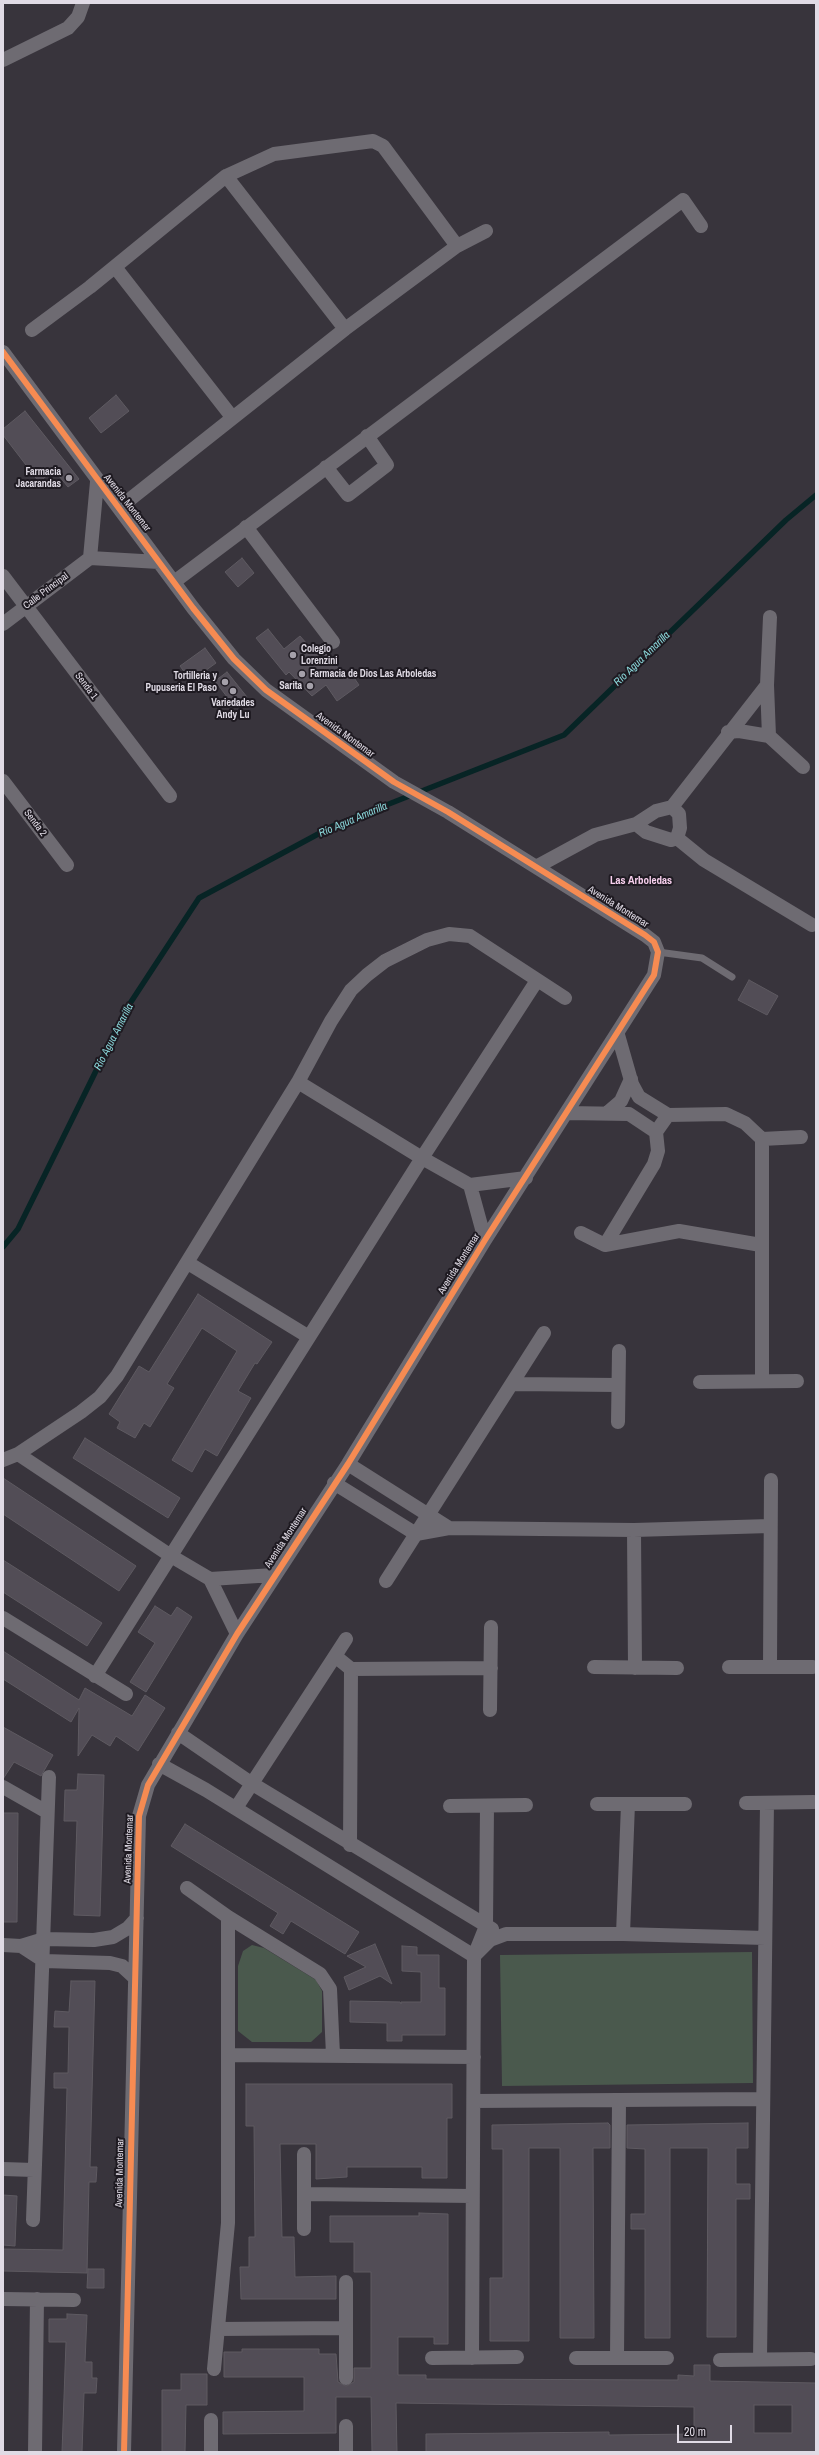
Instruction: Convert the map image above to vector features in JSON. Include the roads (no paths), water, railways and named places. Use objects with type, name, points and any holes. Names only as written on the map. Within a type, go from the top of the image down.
[{"type":"street","points":[[3,60],[68,28],[78,17],[83,3]]},
{"type":"street","points":[[32,330],[115,267],[226,176],[274,154],[373,141],[383,146],[457,246]]},
{"type":"street","points":[[226,176],[345,329]]},
{"type":"street","points":[[174,582],[683,200],[701,226]]},
{"type":"street","points":[[119,508],[345,329],[457,246],[486,231]]},
{"type":"street","points":[[115,267],[232,417]]},
{"type":"street","name":"Avenida Montemar","points":[[3,352],[98,482],[174,582],[234,659],[266,690],[394,782],[448,812],[645,935],[654,942],[658,952],[654,975],[618,1035],[485,1240],[348,1464],[274,1575],[237,1634],[148,1784],[139,1816],[134,1977],[124,2452]]},
{"type":"street","points":[[326,467],[348,495],[387,465],[367,436]]},
{"type":"street","points":[[98,482],[90,558],[159,562]]},
{"type":"street","points":[[246,527],[333,642]]},
{"type":"street","name":"Calle Principal","points":[[3,624],[90,558]]},
{"type":"street","name":"Senda 1","points":[[3,576],[170,796]]},
{"type":"street","points":[[769,736],[767,685],[770,617]]},
{"type":"street","points":[[536,867],[595,835],[636,824],[656,812],[672,807],[728,732],[767,685]]},
{"type":"street","points":[[728,732],[739,731],[769,736],[803,767]]},
{"type":"street","name":"Senda 2","points":[[3,781],[67,865]]},
{"type":"street","points":[[672,807],[679,814],[680,828],[677,838]]},
{"type":"street","points":[[636,824],[652,834],[671,840],[677,838]]},
{"type":"street","points":[[677,838],[704,860],[812,925]]},
{"type":"street","points":[[3,1460],[18,1454],[100,1397],[133,1352],[188,1263],[298,1082],[331,1021],[351,990],[385,961],[427,940],[449,934],[470,936],[536,982],[565,998]]},
{"type":"street","points":[[95,1676],[422,1158],[536,982]]},
{"type":"street","points":[[618,1035],[630,1078],[639,1097],[668,1115],[726,1114],[745,1123],[762,1139],[801,1137]]},
{"type":"street","points":[[607,1113],[621,1101],[630,1078]]},
{"type":"street","points":[[298,1082],[422,1158],[470,1185],[526,1178]]},
{"type":"street","points":[[567,1113],[629,1114],[656,1132]]},
{"type":"street","points":[[605,1245],[654,1164],[658,1151],[656,1132],[668,1115]]},
{"type":"street","points":[[762,1139],[762,1381]]},
{"type":"street","points":[[470,1185],[485,1240]]},
{"type":"street","points":[[581,1233],[605,1245],[679,1231],[761,1245]]},
{"type":"street","points":[[188,1263],[309,1337]]},
{"type":"street","points":[[386,1581],[513,1384],[544,1333]]},
{"type":"street","points":[[618,1422],[617,1385],[619,1351]]},
{"type":"street","points":[[700,1382],[797,1381]]},
{"type":"street","points":[[513,1384],[617,1385]]},
{"type":"street","points":[[18,1454],[171,1556],[210,1579],[237,1634]]},
{"type":"street","points":[[348,1464],[449,1528]]},
{"type":"street","points":[[770,1666],[771,1480]]},
{"type":"street","points":[[334,1483],[416,1534],[449,1528],[634,1530],[770,1526]]},
{"type":"street","points":[[634,1530],[635,1668]]},
{"type":"street","points":[[210,1579],[274,1575]]},
{"type":"street","points":[[3,1618],[126,1694]]},
{"type":"street","points":[[490,1710],[491,1627]]},
{"type":"street","points":[[236,1808],[346,1639]]},
{"type":"street","points":[[335,1656],[351,1669],[491,1668]]},
{"type":"street","points":[[729,1667],[813,1666]]},
{"type":"street","points":[[594,1667],[677,1668]]},
{"type":"street","points":[[350,1845],[351,1669]]},
{"type":"street","points":[[178,1733],[251,1783],[350,1845],[486,1926],[506,1934]]},
{"type":"street","points":[[159,1764],[236,1808],[474,1956]]},
{"type":"street","points":[[33,2220],[44,1961],[49,1777]]},
{"type":"street","points":[[3,1787],[47,1812]]},
{"type":"street","points":[[746,1803],[814,1802]]},
{"type":"street","points":[[760,2360],[767,1803]]},
{"type":"street","points":[[597,1804],[685,1804]]},
{"type":"street","points":[[623,1934],[628,1804]]},
{"type":"street","points":[[450,1806],[526,1805]]},
{"type":"street","points":[[472,2358],[474,1956],[486,1926],[487,1806]]},
{"type":"street","points":[[187,1888],[228,1917],[320,1974],[330,1989],[333,2055]]},
{"type":"street","points":[[214,2369],[228,2223],[228,1917]]},
{"type":"street","points":[[3,1945],[21,1946],[44,1939],[94,1940],[114,1937],[128,1928],[137,1918]]},
{"type":"street","points":[[474,1956],[490,1940],[506,1934],[623,1934],[765,1938]]},
{"type":"street","points":[[21,1946],[44,1961],[110,1963],[122,1966],[134,1977]]},
{"type":"street","points":[[229,2055],[474,2057]]},
{"type":"street","points":[[474,2101],[763,2099]]},
{"type":"street","points":[[617,2358],[619,2101]]},
{"type":"street","points":[[304,2154],[304,2229]]},
{"type":"street","points":[[3,2169],[34,2170]]},
{"type":"street","points":[[305,2194],[472,2196]]},
{"type":"street","points":[[346,2282],[346,2378]]},
{"type":"street","points":[[3,2299],[74,2300]]},
{"type":"street","points":[[35,2452],[37,2299]]},
{"type":"street","points":[[218,2329],[346,2328]]},
{"type":"street","points":[[432,2358],[517,2357]]},
{"type":"street","points":[[576,2358],[666,2358]]},
{"type":"street","points":[[720,2360],[811,2359]]},
{"type":"street","points":[[211,2420],[211,2452]]},
{"type":"street","points":[[346,2426],[346,2452]]},
{"type":"lane","points":[[658,952],[702,958],[732,977]]},
{"type":"waterway","name":"Río Agua Amarilla","points":[[3,1247],[18,1229],[127,1008],[199,898],[333,826],[564,735],[786,520],[816,495]]},
{"type":"place","name":"Farmacia Jacarandas","points":[[69,478]]},
{"type":"place","name":"Colegio Lorenzini","points":[[293,655]]},
{"type":"place","name":"Farmacia de Dios Las Arboledas","points":[[302,674]]},
{"type":"place","name":"Tortilleria y Pupuseria El Paso","points":[[225,682]]},
{"type":"place","name":"Sarita","points":[[310,686]]},
{"type":"place","name":"Variedades Andy Lu","points":[[233,691]]},
{"type":"district","name":"Las Arboledas","points":[[641,881]]}]
